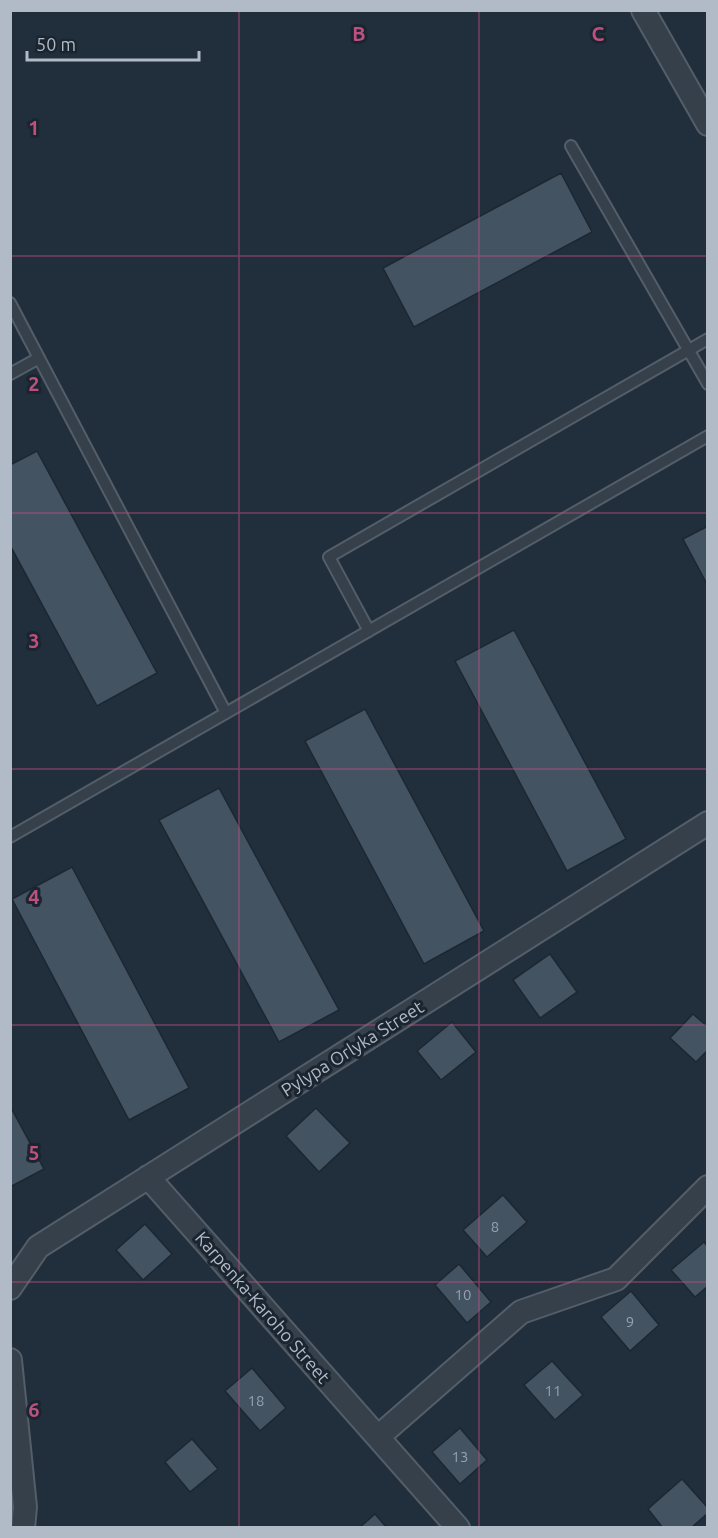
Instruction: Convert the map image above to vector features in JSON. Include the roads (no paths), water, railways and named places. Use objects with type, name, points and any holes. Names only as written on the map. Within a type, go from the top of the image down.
[{"type":"street","points":[[643,10],[708,124]]},
{"type":"street","name":"Pylypa Orlyka Street","points":[[10,1288],[38,1247],[708,823]]},
{"type":"street","name":"Karpenka-Karoho Street","points":[[148,1177],[458,1527]]},
{"type":"street","points":[[378,1437],[521,1312],[616,1278],[708,1187]]},
{"type":"street","points":[[10,1360],[25,1507],[23,1527]]},
{"type":"lane","points":[[571,146],[708,384]]},
{"type":"lane","points":[[10,303],[226,713]]},
{"type":"lane","points":[[369,631],[328,557],[708,339]]},
{"type":"lane","points":[[10,374],[39,358]]},
{"type":"lane","points":[[10,837],[708,436]]}]
